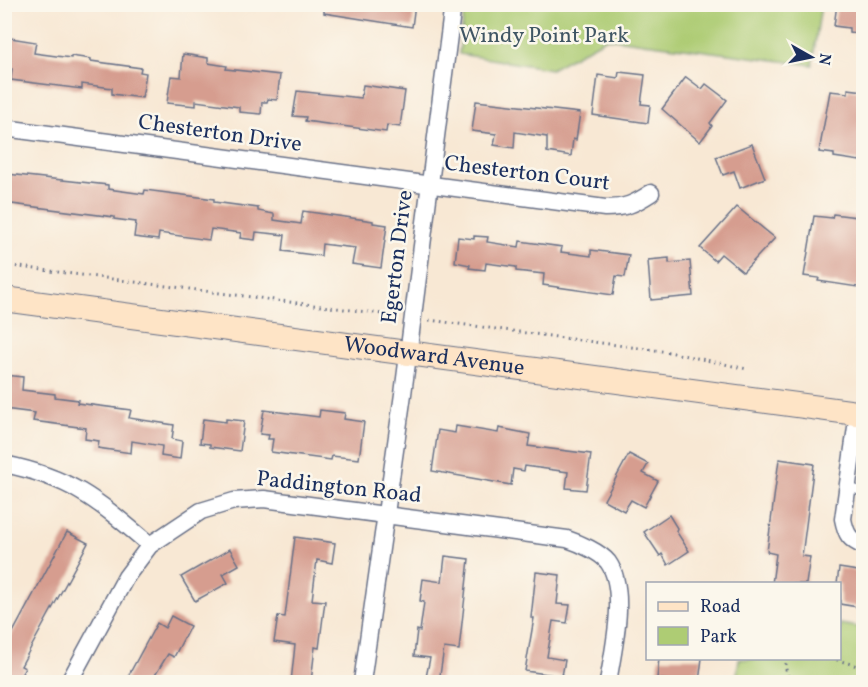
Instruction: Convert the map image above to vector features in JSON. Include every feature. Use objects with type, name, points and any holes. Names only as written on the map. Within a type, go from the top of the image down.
[{"type":"main road","name":"Woodward Avenue","points":[[4,299],[861,414]]},
{"type":"street","name":"Egerton Drive","points":[[363,682],[453,4]]},
{"type":"street","name":"Chesterton Drive","points":[[4,128],[430,184]]},
{"type":"street","name":"Chesterton Court","points":[[430,184],[605,208],[624,208],[636,203],[651,192]]},
{"type":"street","points":[[861,414],[856,490],[843,519],[846,533],[854,542],[864,546]]},
{"type":"street","points":[[4,464],[32,470],[72,485],[97,501],[150,544],[126,578],[69,682]]},
{"type":"street","name":"Paddington Road","points":[[150,544],[201,511],[234,501],[264,499],[558,538],[581,544],[607,562],[617,587],[619,602],[608,682]]},
{"type":"path","points":[[4,265],[398,316]]},
{"type":"path","points":[[424,320],[669,352],[747,369]]},
{"type":"path","points":[[788,660],[785,666],[790,682]]},
{"type":"path","points":[[838,660],[864,668]]},
{"type":"green space","name":"Windy Point Park","points":[[465,4],[821,5],[812,65],[607,38],[551,69],[459,54]]},
{"type":"green space","points":[[841,624],[863,628],[863,682],[736,682],[739,660],[841,660]]},
{"type":"building","points":[[324,4],[415,4],[412,27],[324,13]]},
{"type":"building","points":[[837,4],[864,4],[864,34],[849,32],[849,28],[834,26]]},
{"type":"building","points":[[4,37],[36,42],[34,53],[71,58],[71,56],[141,68],[140,72],[146,73],[142,98],[112,94],[112,88],[82,84],[82,89],[11,80],[12,69],[4,68]]},
{"type":"building","points":[[183,54],[208,58],[208,63],[227,66],[226,69],[280,75],[277,100],[268,99],[267,102],[262,102],[261,114],[239,112],[239,107],[196,101],[196,106],[167,103],[171,76],[181,77]]},
{"type":"building","points":[[619,72],[645,75],[641,104],[650,105],[648,123],[593,115],[598,75],[618,78]]},
{"type":"building","points":[[686,77],[702,89],[706,84],[727,100],[710,123],[712,126],[700,142],[662,109]]},
{"type":"building","points":[[363,85],[405,91],[400,127],[387,125],[386,132],[305,121],[306,117],[293,116],[297,91],[361,98]]},
{"type":"building","points":[[848,89],[864,91],[864,157],[861,157],[860,161],[819,152],[830,91],[848,93]]},
{"type":"building","points":[[476,101],[580,113],[571,156],[547,152],[547,137],[515,132],[514,148],[494,145],[496,134],[472,131]]},
{"type":"building","points":[[752,144],[765,178],[740,188],[734,171],[723,175],[716,157]]},
{"type":"building","points":[[7,174],[108,185],[108,189],[144,194],[145,190],[214,199],[214,202],[258,208],[258,211],[274,214],[274,220],[301,224],[303,211],[373,221],[373,223],[387,225],[381,268],[352,264],[355,248],[322,244],[321,256],[283,251],[285,235],[256,232],[255,240],[240,238],[241,233],[211,229],[209,240],[159,233],[158,240],[134,237],[136,222],[114,219],[114,217],[4,203]]},
{"type":"building","points":[[737,207],[775,238],[743,272],[721,254],[715,261],[700,248]]},
{"type":"building","points":[[833,214],[857,217],[857,222],[864,222],[864,288],[818,281],[819,278],[804,276],[814,216],[832,218]]},
{"type":"building","points":[[474,236],[488,237],[487,242],[519,247],[520,241],[562,247],[561,252],[591,256],[591,250],[629,255],[625,277],[616,276],[613,295],[543,285],[544,274],[516,271],[516,267],[486,263],[485,270],[469,268],[470,265],[455,262],[458,237],[474,239]]},
{"type":"building","points":[[669,258],[669,263],[690,261],[693,296],[651,300],[648,260]]},
{"type":"building","points":[[4,375],[23,377],[22,390],[55,394],[55,397],[78,400],[77,403],[131,410],[129,418],[174,425],[172,439],[182,441],[180,459],[161,456],[162,446],[132,441],[131,453],[98,448],[99,441],[85,439],[86,428],[33,421],[35,413],[4,409]]},
{"type":"building","points":[[264,410],[319,417],[320,410],[345,413],[344,419],[364,422],[359,459],[332,456],[331,460],[271,452],[273,439],[268,439],[269,435],[260,434]]},
{"type":"building","points":[[203,419],[226,422],[226,419],[244,421],[240,451],[210,447],[210,444],[200,443]]},
{"type":"building","points":[[456,426],[498,433],[499,428],[530,434],[528,446],[591,454],[586,490],[566,488],[568,472],[525,466],[524,471],[513,469],[511,485],[432,471],[438,430],[455,433]]},
{"type":"building","points":[[629,454],[648,464],[643,473],[658,481],[644,507],[631,500],[624,511],[604,500]]},
{"type":"building","points":[[779,459],[814,464],[802,556],[810,557],[806,582],[772,582],[776,554],[767,552]]},
{"type":"building","points":[[669,515],[689,551],[668,565],[644,532]]},
{"type":"building","points":[[67,532],[88,543],[21,666],[25,668],[17,682],[4,682],[4,649]]},
{"type":"building","points":[[295,537],[335,543],[332,563],[317,560],[312,600],[325,601],[319,648],[315,647],[311,682],[291,682],[295,645],[274,642],[278,616],[285,617]]},
{"type":"building","points":[[230,549],[239,565],[223,574],[228,583],[195,601],[181,577]]},
{"type":"building","points":[[445,556],[469,559],[459,650],[444,648],[439,682],[425,682],[430,658],[414,656],[424,602],[420,601],[423,579],[442,582]]},
{"type":"building","points":[[839,568],[864,572],[864,608],[841,604],[841,582],[837,582]]},
{"type":"building","points":[[536,572],[560,575],[557,604],[570,605],[567,623],[553,621],[547,657],[565,660],[562,676],[525,671],[534,618],[531,618]]},
{"type":"building","points":[[171,616],[190,626],[174,657],[168,654],[151,682],[125,682],[157,623],[165,628]]},
{"type":"building","points":[[659,660],[702,660],[699,682],[657,679]]}]
